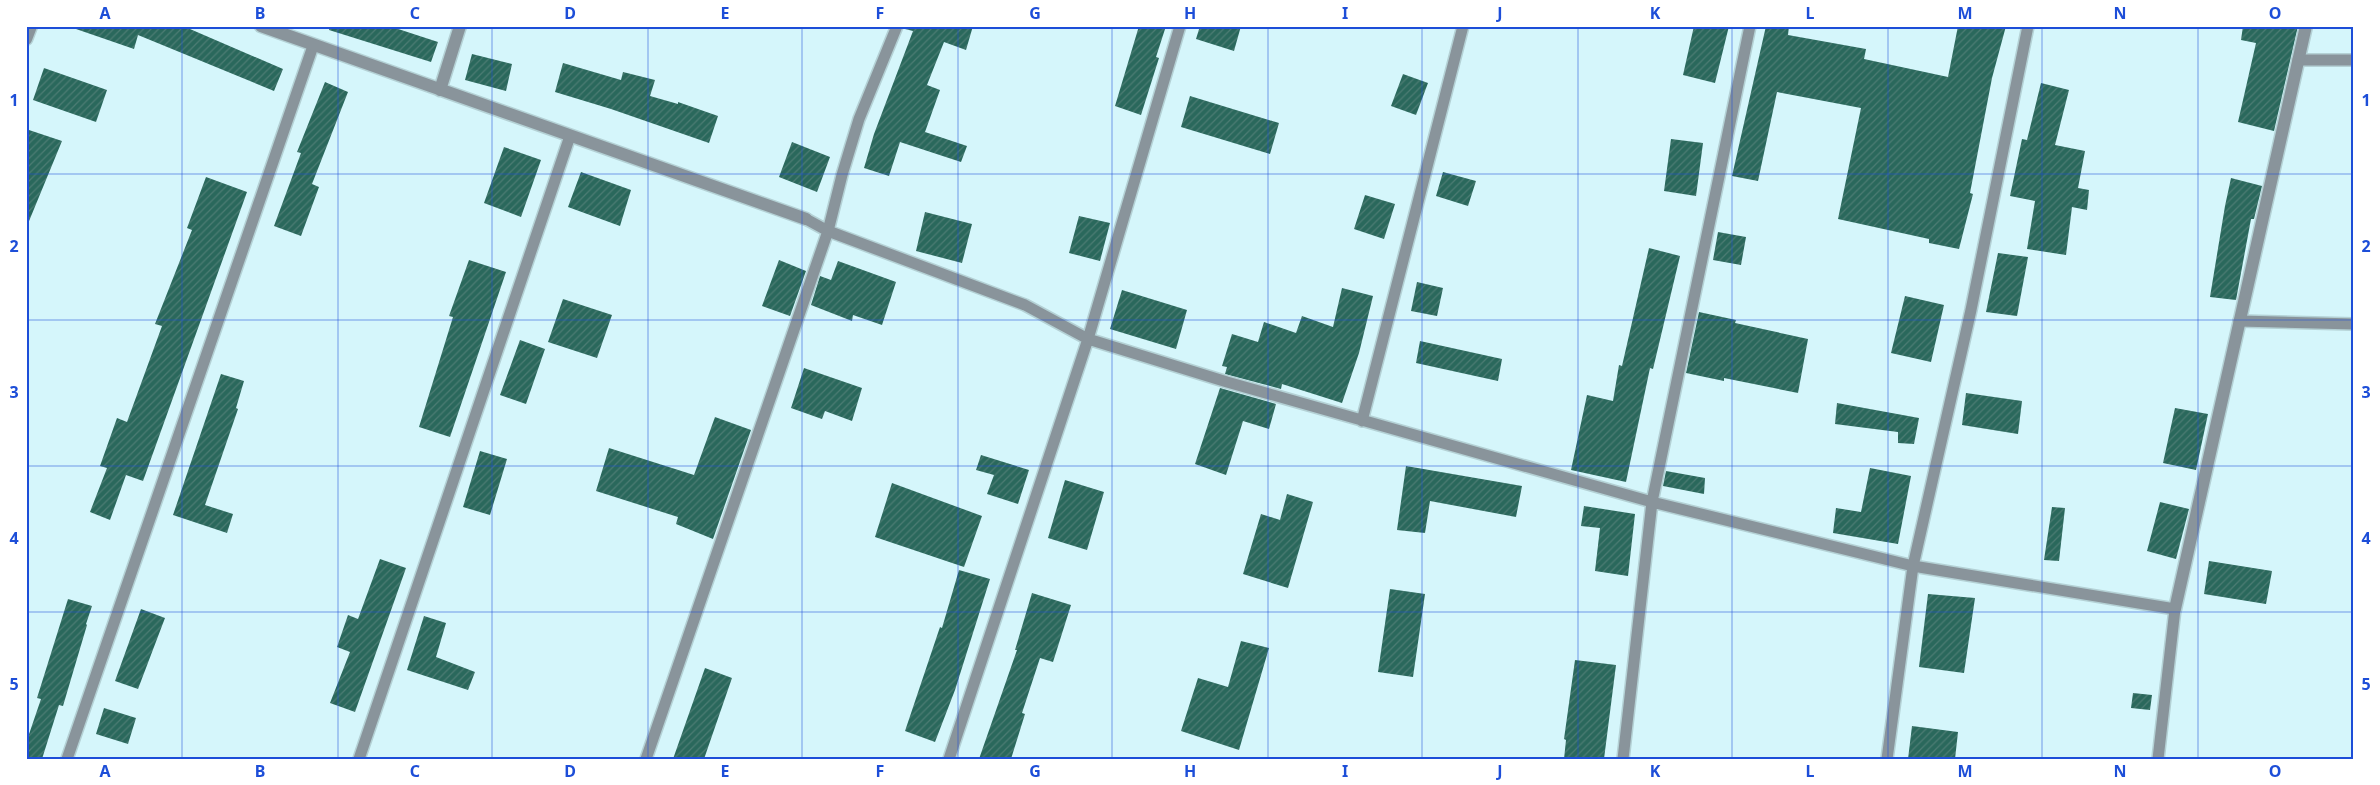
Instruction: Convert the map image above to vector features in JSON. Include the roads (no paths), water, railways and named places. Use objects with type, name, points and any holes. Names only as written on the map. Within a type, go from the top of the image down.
[{"type":"street","points":[[26,39],[31,26]]},
{"type":"street","points":[[261,26],[806,220]]},
{"type":"street","points":[[440,90],[460,26]]},
{"type":"street","points":[[2175,609],[2306,26]]},
{"type":"lane","points":[[646,759],[828,231],[859,119],[897,26]]},
{"type":"lane","points":[[949,759],[1088,339],[1180,26]]},
{"type":"lane","points":[[1362,421],[1464,26]]},
{"type":"lane","points":[[1623,759],[1652,502],[1750,26]]},
{"type":"lane","points":[[1887,759],[1913,566],[1971,310],[2028,26]]},
{"type":"lane","points":[[67,759],[313,46]]},
{"type":"lane","points":[[2298,60],[2354,60]]},
{"type":"lane","points":[[359,759],[570,136]]},
{"type":"lane","points":[[806,220],[828,231],[1025,305],[1088,339],[1159,362],[1362,421],[1652,502],[1913,566],[2175,609],[2158,759]]},
{"type":"lane","points":[[2239,321],[2354,324]]}]
